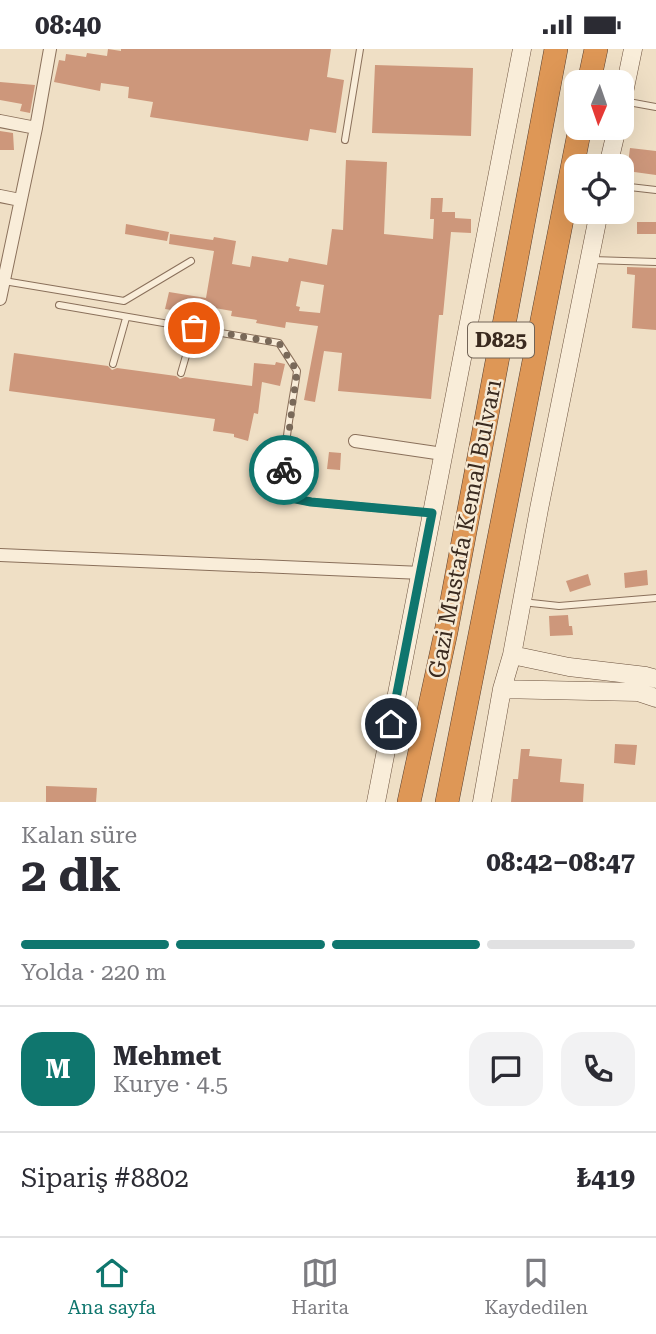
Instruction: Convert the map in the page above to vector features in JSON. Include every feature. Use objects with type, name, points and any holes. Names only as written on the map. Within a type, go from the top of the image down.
[{"type":"highway","name":"Gazi Mustafa Kemal Bulvarı","points":[[410,802],[446,632],[556,49]]},
{"type":"highway","points":[[592,70],[596,49]]},
{"type":"highway","name":"Gazi Mustafa Kemal Bulvarı","points":[[447,802],[578,140]]},
{"type":"street","points":[[0,299],[4,281],[6,241],[20,200],[50,49]]},
{"type":"street","name":"Gazi Mustafa Kemal Bulvarı","points":[[376,802],[522,49]]},
{"type":"street","points":[[629,70],[633,49]]},
{"type":"street","points":[[0,121],[36,128]]},
{"type":"street","points":[[0,197],[20,200]]},
{"type":"street","points":[[482,802],[502,689],[512,655],[597,224]]},
{"type":"street","points":[[355,441],[443,454]]},
{"type":"street","points":[[0,555],[422,573]]},
{"type":"street","points":[[512,655],[569,667],[656,679]]},
{"type":"street","points":[[502,689],[638,692],[656,698]]},
{"type":"lane","points":[[345,140],[360,49]]},
{"type":"lane","points":[[634,105],[656,107]]},
{"type":"lane","points":[[634,187],[656,190]]},
{"type":"lane","points":[[590,260],[656,262]]},
{"type":"lane","points":[[4,281],[124,301],[191,261]]},
{"type":"lane","points":[[59,305],[279,343],[297,371],[284,463],[285,485],[291,498],[432,513]]},
{"type":"lane","points":[[113,364],[126,318]]},
{"type":"lane","points":[[181,373],[194,328]]},
{"type":"lane","points":[[521,602],[559,606],[656,598]]},
{"type":"building","points":[[108,49],[331,49],[327,77],[344,80],[336,133],[310,129],[308,141],[150,117],[153,102],[128,98],[129,87],[101,83],[100,91],[54,82],[59,60],[65,61],[66,54],[107,56]]},
{"type":"building","points":[[375,65],[473,68],[471,136],[372,133]]},
{"type":"building","points":[[0,82],[35,85],[30,113],[20,111],[22,104],[0,100]]},
{"type":"building","points":[[0,131],[13,133],[14,150],[0,150]]},
{"type":"building","points":[[630,148],[656,151],[656,175],[634,172],[634,154],[629,154]]},
{"type":"building","points":[[346,160],[387,162],[384,234],[433,239],[431,198],[443,198],[442,212],[455,212],[455,218],[471,219],[471,233],[451,232],[431,399],[338,391],[342,353],[324,351],[315,402],[304,400],[318,326],[286,322],[285,328],[256,323],[257,320],[231,316],[232,311],[209,307],[207,316],[165,309],[169,292],[206,298],[214,251],[169,244],[170,234],[236,241],[232,264],[250,267],[252,256],[288,262],[289,258],[327,265],[332,229],[343,230]],"holes":[[[301,281],[324,285],[320,313],[299,311],[300,307],[296,306]]]},
{"type":"building","points":[[637,222],[656,222],[656,234],[637,234]]},
{"type":"building","points":[[126,224],[169,232],[167,241],[125,234]]},
{"type":"building","points":[[627,267],[656,268],[656,330],[632,328],[635,275],[627,274]]},
{"type":"building","points":[[14,353],[108,366],[112,370],[117,368],[176,376],[180,379],[185,377],[252,386],[254,363],[285,364],[280,386],[262,382],[258,414],[254,413],[248,441],[234,437],[234,434],[213,431],[215,419],[9,391]]},
{"type":"building","points":[[329,452],[341,453],[340,470],[327,469]]},
{"type":"building","points":[[261,481],[278,481],[279,496],[261,496]]},
{"type":"building","points":[[647,570],[648,585],[625,588],[624,573]]},
{"type":"building","points":[[588,574],[591,585],[570,592],[566,581]]},
{"type":"building","points":[[568,615],[573,635],[550,636],[549,616]]},
{"type":"building","points":[[615,744],[637,745],[635,765],[614,763]]},
{"type":"building","points":[[521,749],[530,749],[529,756],[562,759],[560,782],[584,784],[583,802],[511,802],[513,779],[518,779]]},
{"type":"building","points":[[46,786],[97,788],[96,802],[46,802]]},
{"type":"way so far","points":[[194,328],[279,343],[297,371],[284,470]]},
{"type":"route","points":[[284,470],[285,485],[291,498],[432,513],[391,724]]}]
